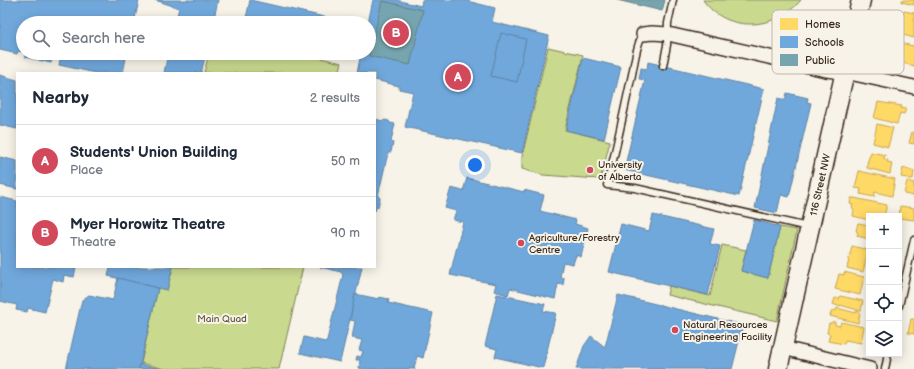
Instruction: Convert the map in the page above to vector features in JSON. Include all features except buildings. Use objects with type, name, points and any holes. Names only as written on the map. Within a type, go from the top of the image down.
[{"type":"street","name":"116 Street NW","points":[[859,10],[861,0]]},
{"type":"street","points":[[643,34],[668,34],[772,58]]},
{"type":"street","name":"116 Street NW","points":[[778,369],[845,74]]},
{"type":"street","points":[[854,74],[914,87]]},
{"type":"street","points":[[783,348],[870,369]]},
{"type":"lane","points":[[663,66],[668,34],[668,23],[673,0]]},
{"type":"lane","points":[[643,34],[640,39],[635,58],[607,186],[635,188],[810,227]]},
{"type":"lane","points":[[902,293],[914,240]]},
{"type":"lane","points":[[885,369],[887,357]]},
{"type":"green space","points":[[703,0],[801,0],[791,10],[772,10],[772,20],[752,24],[738,23],[725,19],[713,11]]},
{"type":"green space","points":[[548,47],[583,55],[565,130],[610,141],[601,177],[598,179],[543,175],[522,169],[522,157]]},
{"type":"green space","points":[[207,60],[329,60],[342,63],[339,72],[204,72]]},
{"type":"green space","points":[[780,227],[797,230],[777,321],[667,295],[669,286],[710,296],[722,245],[746,250],[741,271],[768,278]]},
{"type":"green space","name":"Main Quad","points":[[173,268],[303,268],[279,369],[165,369],[141,363],[158,288],[167,290]]},
{"type":"place","name":"Myer Horowitz Theatre","points":[[396,33]]},
{"type":"place","name":"Students' Union Building","points":[[458,77]]},
{"type":"place","name":"University of Alberta","points":[[590,170]]},
{"type":"place","name":"Agriculture/Forestry Centre","points":[[521,243]]},
{"type":"place","name":"Natural Resources Engineering Facility","points":[[675,330]]}]
